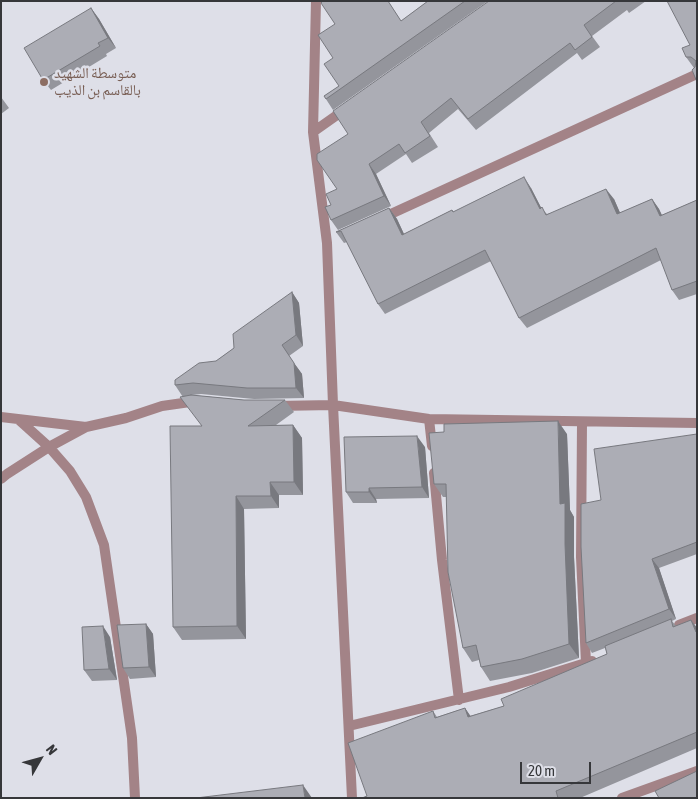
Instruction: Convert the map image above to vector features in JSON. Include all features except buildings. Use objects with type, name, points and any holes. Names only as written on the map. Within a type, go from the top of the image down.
[{"type":"street","points":[[316,1],[313,132],[331,241],[333,405],[352,798]]},
{"type":"street","points":[[370,223],[697,74]]},
{"type":"street","points":[[313,132],[353,103]]},
{"type":"street","points":[[1,480],[7,474],[49,447],[86,427],[126,418],[162,406],[200,401],[209,402]]},
{"type":"street","points":[[264,406],[333,405],[430,419],[697,424]]},
{"type":"street","points":[[1,417],[86,427]]},
{"type":"street","points":[[18,419],[49,447],[70,471],[86,497],[104,545],[132,738],[136,798]]},
{"type":"street","points":[[430,419],[442,560],[459,700]]},
{"type":"street","points":[[582,423],[580,557],[586,664]]},
{"type":"street","points":[[666,630],[697,618]]},
{"type":"street","points":[[349,726],[509,687],[586,664],[604,656]]},
{"type":"street","points":[[622,798],[648,794],[697,771]]},
{"type":"place","name":"متوسطة الشهيد بالقاسم بن الذيب","points":[[44,82]]}]
